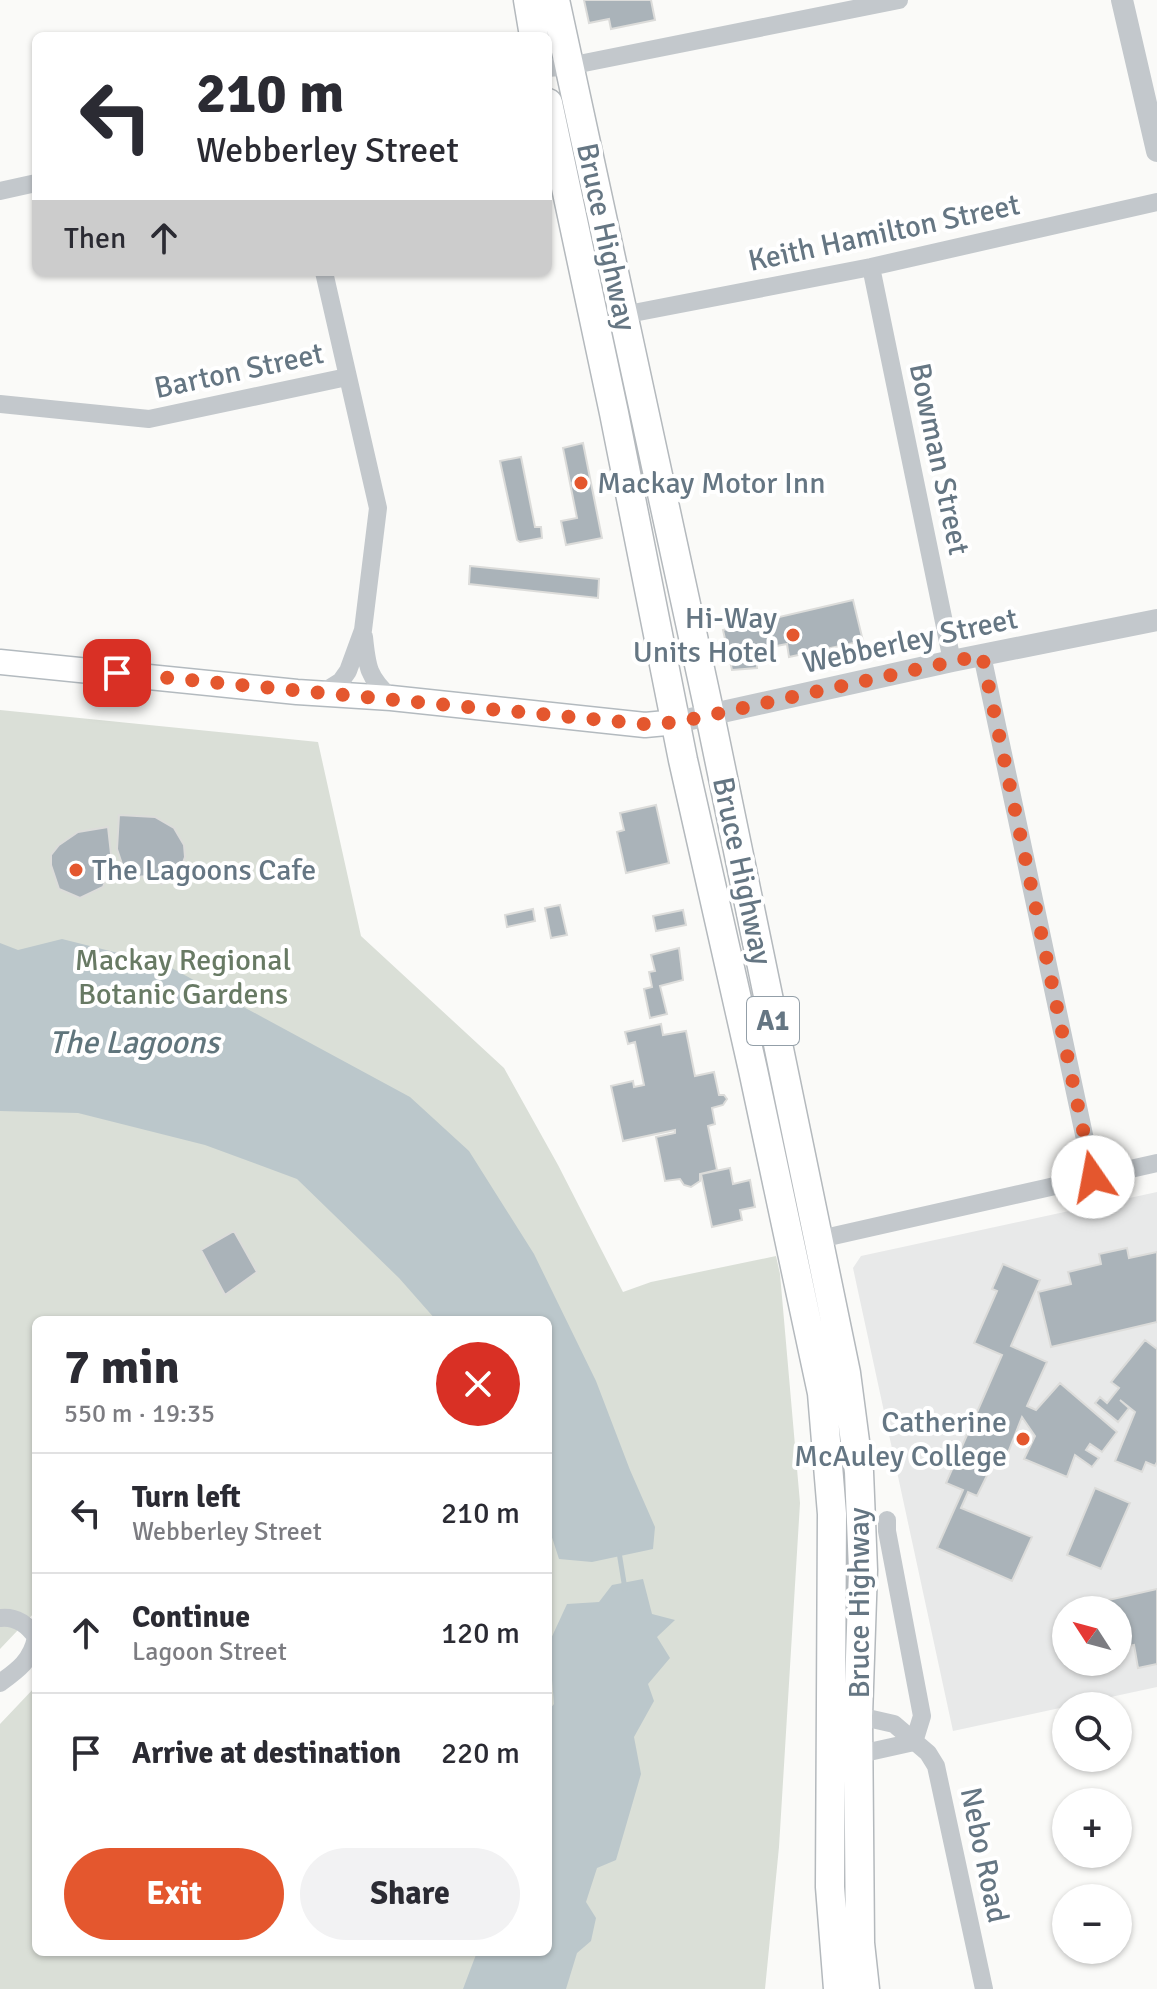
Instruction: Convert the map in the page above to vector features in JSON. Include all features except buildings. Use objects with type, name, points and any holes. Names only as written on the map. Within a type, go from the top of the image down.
[{"type":"highway","points":[[528,0],[533,32]]},
{"type":"highway","name":"Bruce Highway","points":[[555,0],[559,67],[623,315],[710,715],[846,1373],[859,1472],[863,1570],[858,1716],[860,1943],[865,1989]]},
{"type":"highway","name":"Bruce Highway","points":[[552,122],[822,1393],[832,1514],[830,1887],[838,1989]]},
{"type":"main road","points":[[0,662],[645,725],[677,722]]},
{"type":"street","points":[[559,67],[899,0]]},
{"type":"street","points":[[1122,0],[1157,151]]},
{"type":"street","points":[[0,191],[32,184]]},
{"type":"street","name":"Keith Hamilton Street","points":[[623,315],[871,267],[1157,202]]},
{"type":"street","name":"Bowman Street","points":[[871,267],[952,661]]},
{"type":"street","points":[[322,693],[341,681],[348,671],[363,630],[378,508],[325,276]]},
{"type":"street","name":"Barton Street","points":[[0,404],[149,419],[347,377]]},
{"type":"street","name":"Webberley Street","points":[[677,722],[952,661],[1157,620]]},
{"type":"street","points":[[363,630],[371,677],[391,698]]},
{"type":"street","points":[[982,655],[1093,1177]]},
{"type":"street","points":[[820,1239],[1157,1163]]},
{"type":"street","points":[[830,1757],[859,1756],[914,1742],[922,1716],[887,1520]]},
{"type":"street","points":[[0,1618],[15,1619],[32,1631]]},
{"type":"street","points":[[0,1683],[32,1654]]},
{"type":"street","name":"Nebo Road","points":[[830,1711],[894,1724],[928,1753],[936,1766],[984,1989]]},
{"type":"shaded area","name":"Catherine McAuley College","points":[[1157,1192],[1157,1687],[1132,1692],[1052,1692],[1052,1710],[953,1731],[853,1268],[861,1256]]},
{"type":"green space","name":"Mackay Regional Botanic Gardens","points":[[0,710],[318,742],[361,936],[504,1068],[623,1292],[651,1282],[776,1256],[800,1503],[779,1847],[765,1989],[0,1989],[0,1724],[32,1690],[32,1956],[552,1956],[552,1316],[32,1316],[32,1615],[0,1649]]},
{"type":"water","name":"The Lagoons","points":[[62,939],[166,965],[410,1097],[469,1151],[534,1254],[596,1381],[655,1527],[653,1549],[592,1562],[559,1559],[552,1537],[552,1316],[432,1316],[399,1278],[297,1179],[205,1145],[78,1113],[0,1111],[0,943],[18,950]]},
{"type":"water","points":[[643,1579],[652,1614],[675,1620],[657,1637],[670,1658],[648,1684],[654,1701],[634,1737],[641,1774],[616,1860],[597,1868],[586,1902],[596,1918],[591,1941],[577,1953],[566,1989],[463,1989],[475,1956],[552,1956],[552,1636],[567,1604],[599,1602],[612,1585]]},
{"type":"waterway","points":[[619,1552],[625,1589]]},
{"type":"place","name":"Mackay Motor Inn","points":[[581,483]]},
{"type":"place","name":"Hi-Way Units Hotel","points":[[793,635]]},
{"type":"place","name":"The Lagoons Cafe","points":[[76,870]]},
{"type":"place","name":"Catherine McAuley College","points":[[1023,1439]]},
{"type":"route","points":[[117,673],[654,725],[982,655],[1093,1177]]}]
